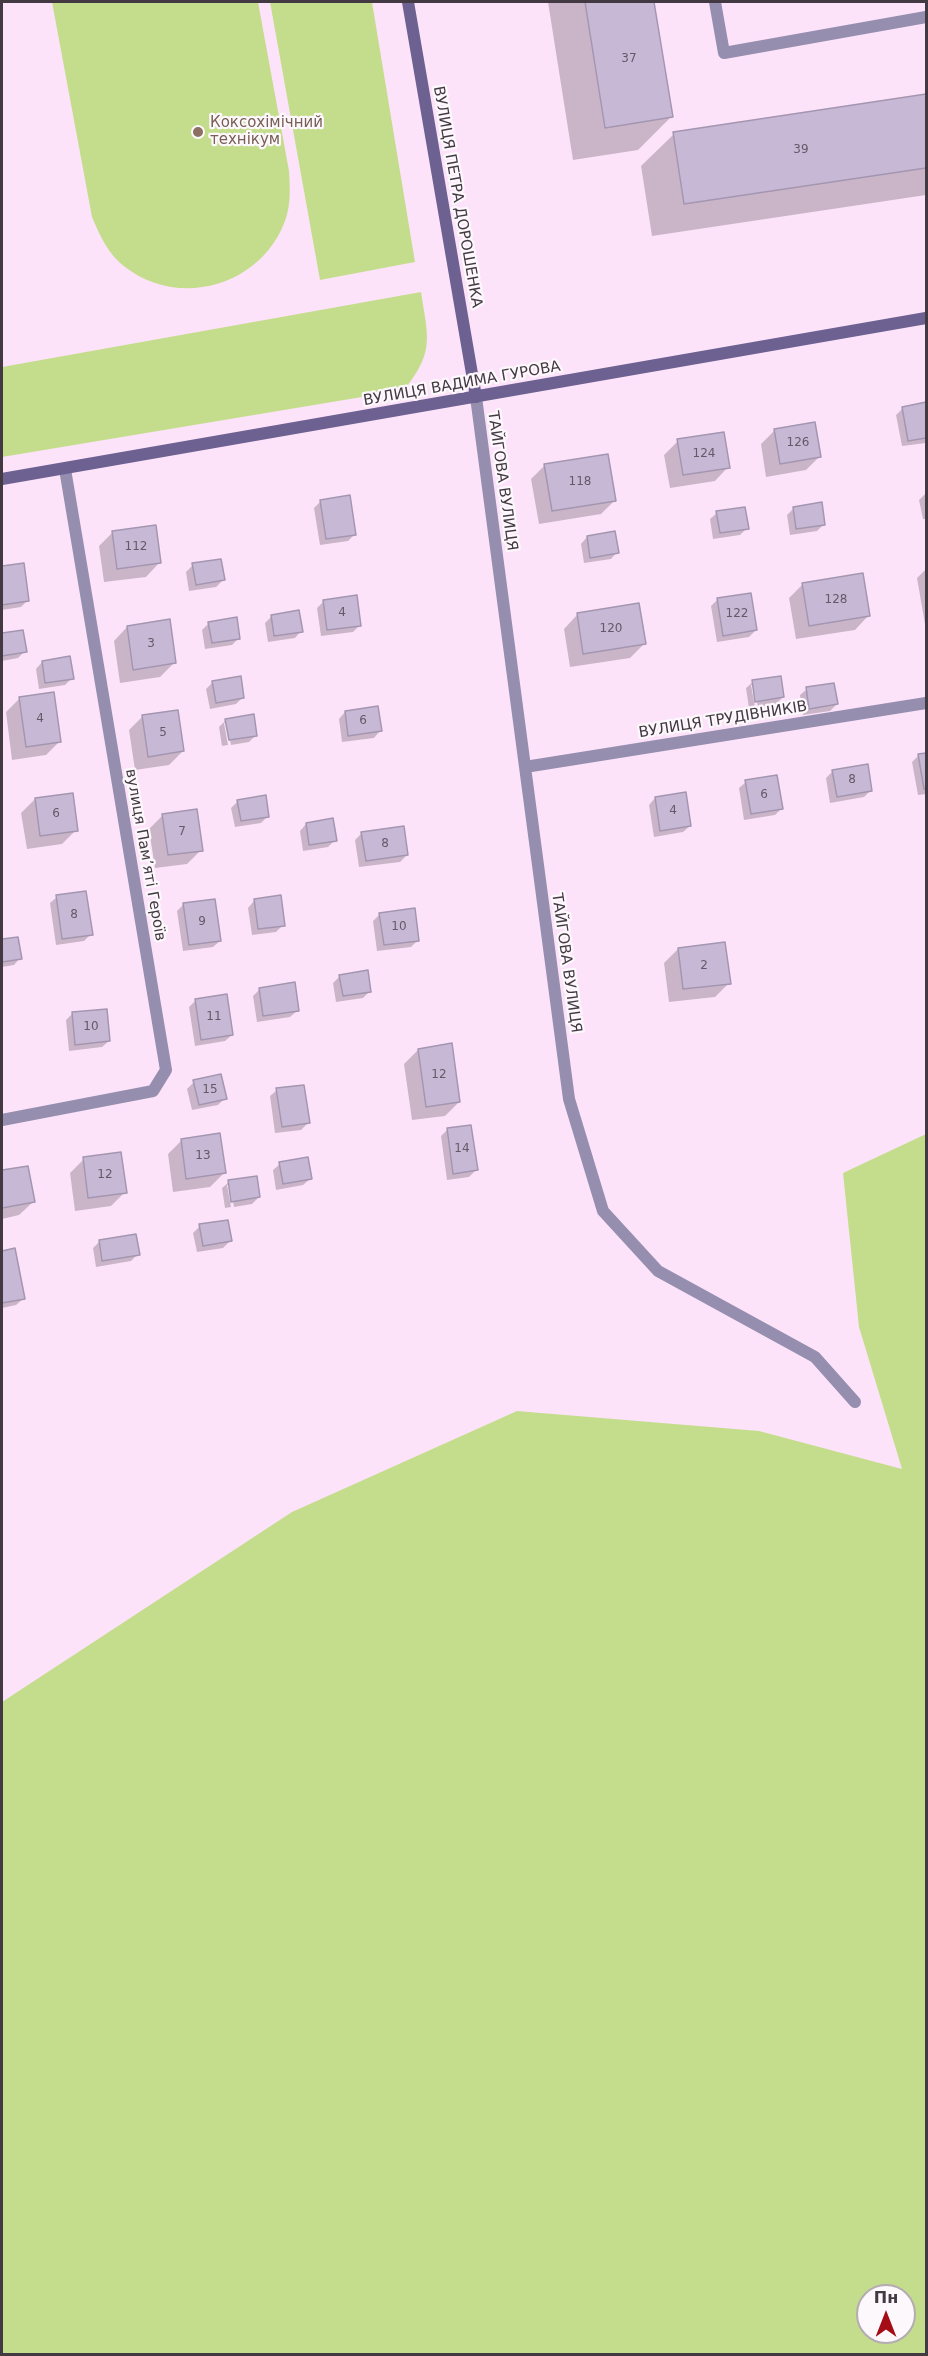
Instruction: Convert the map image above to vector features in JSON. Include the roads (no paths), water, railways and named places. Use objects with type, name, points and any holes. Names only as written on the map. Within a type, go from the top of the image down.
[{"type":"street","name":"ВУЛИЦЯ ПЕТРА ДОРОШЕНКА","points":[[408,2],[476,397]]},
{"type":"street","points":[[715,2],[724,53],[927,16]]},
{"type":"street","name":"ВУЛИЦЯ ВАДИМА ГУРОВА","points":[[2,479],[927,318]]},
{"type":"street","name":"ТАЙГОВА ВУЛИЦЯ","points":[[476,397],[569,1099],[603,1212],[658,1271],[815,1357],[855,1402]]},
{"type":"street","name":"вулиця Памʼяті Героїв","points":[[2,1120],[153,1091],[166,1070],[65,469]]},
{"type":"street","name":"ВУЛИЦЯ ТРУДІВНИКІВ","points":[[525,767],[927,702]]},
{"type":"place","name":"Коксохімічний технікум","points":[[198,132]]}]
